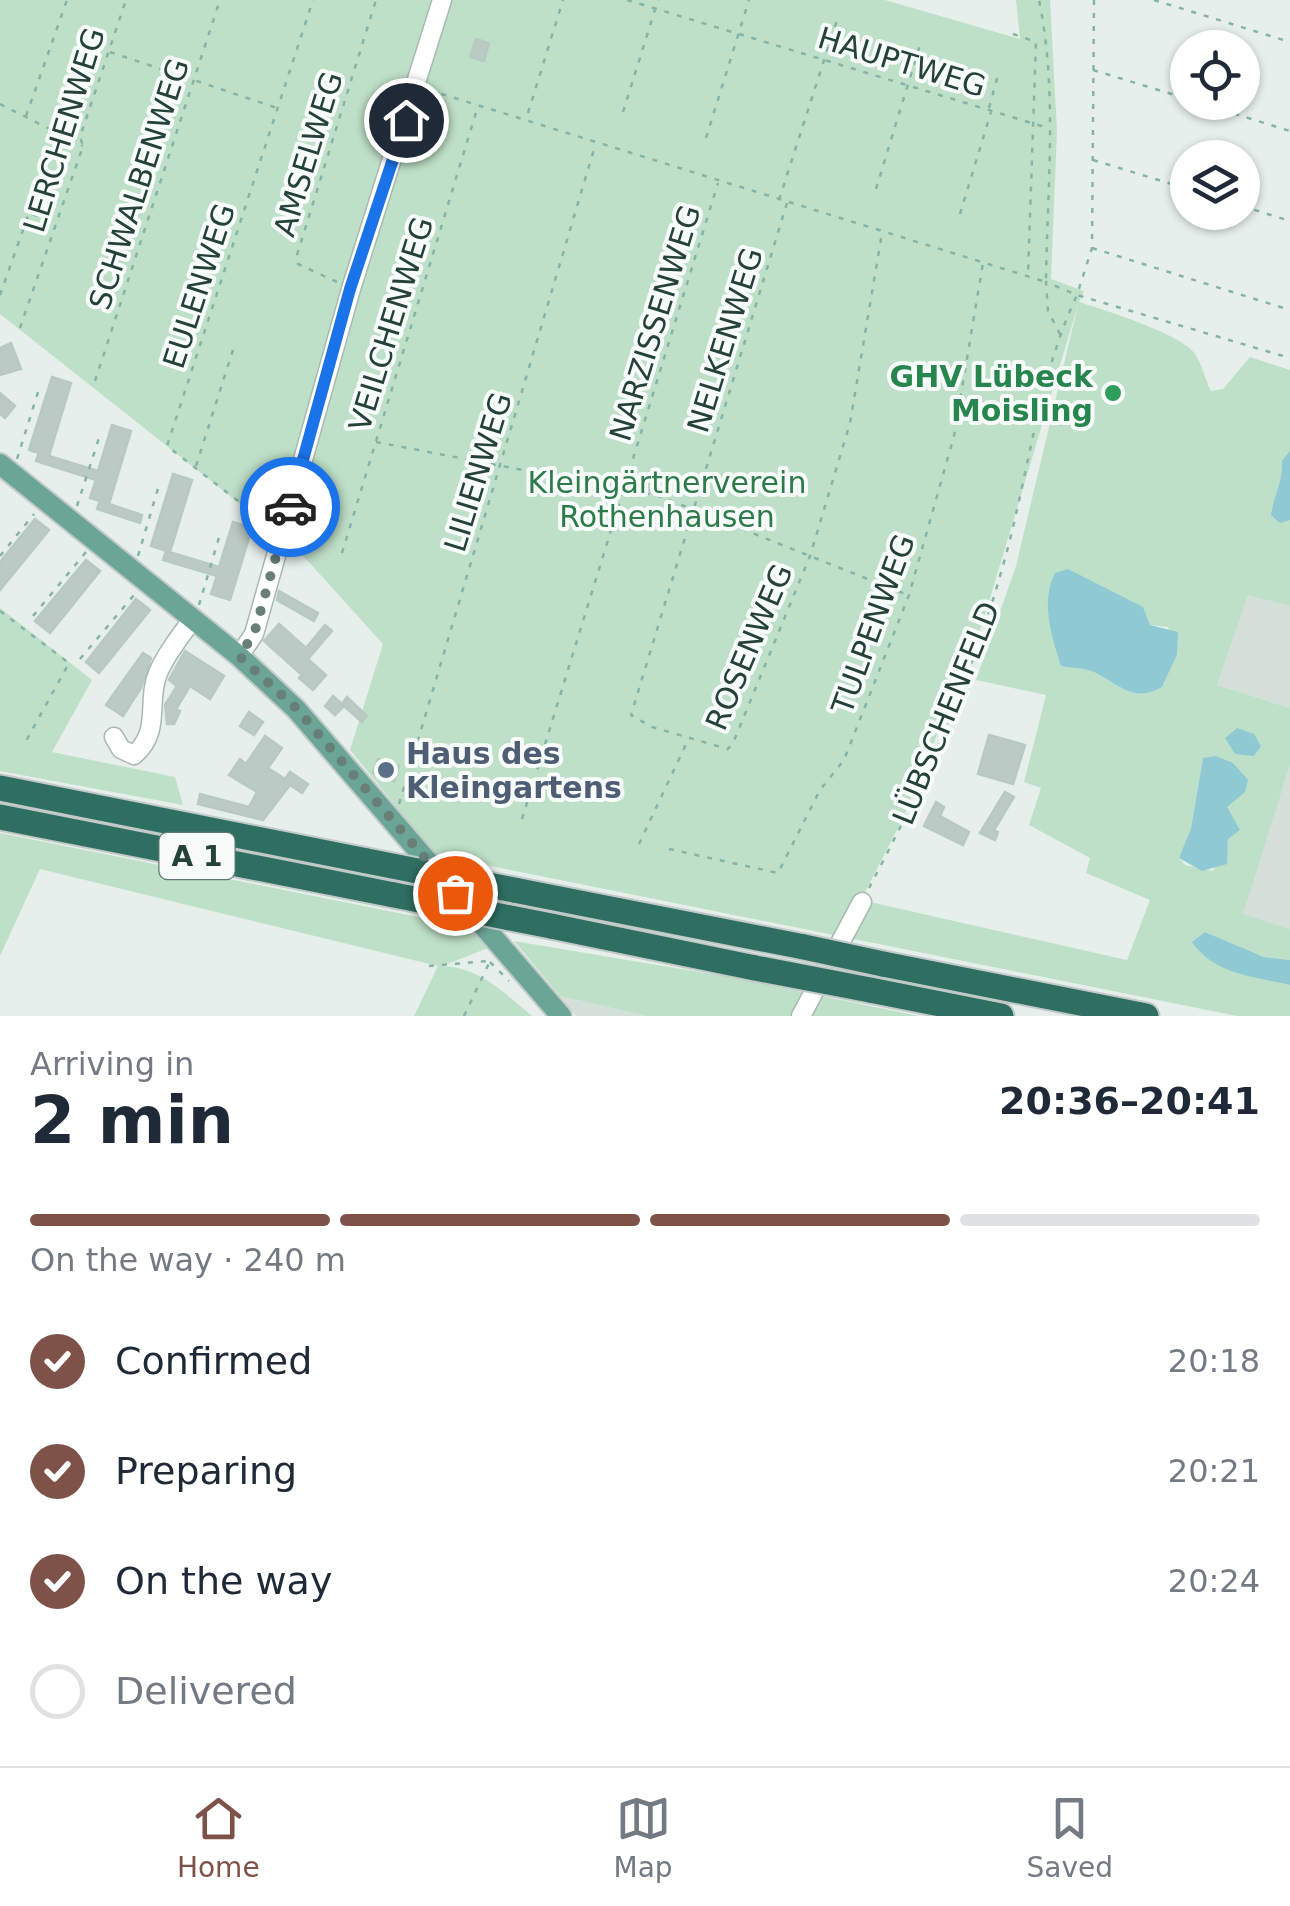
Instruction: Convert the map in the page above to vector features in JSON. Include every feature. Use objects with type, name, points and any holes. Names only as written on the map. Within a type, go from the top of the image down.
[{"type":"highway","name":"A 1","points":[[0,788],[1146,1016]]},
{"type":"highway","name":"A 1","points":[[0,817],[1001,1016]]},
{"type":"main road","points":[[8,461],[196,612],[296,708],[560,1016]]},
{"type":"lane","points":[[239,656],[254,634],[350,289],[418,86],[442,0]]},
{"type":"lane","points":[[114,736],[121,749],[134,755],[151,734],[156,678],[196,612]]},
{"type":"lane","points":[[801,1016],[862,902]]},
{"type":"path","points":[[26,116],[67,0]]},
{"type":"path","name":"LERCHENWEG","points":[[20,328],[83,146],[80,137],[126,0]]},
{"type":"path","name":"SCHWALBENWEG","points":[[95,380],[220,0]]},
{"type":"path","name":"EULENWEG","points":[[284,532],[167,446],[313,0]]},
{"type":"path","name":"AMSELWEG","points":[[350,289],[298,264],[297,255],[376,0]]},
{"type":"path","points":[[528,113],[563,0]]},
{"type":"path","name":"HAUPTWEG","points":[[628,0],[1049,128]]},
{"type":"path","points":[[623,112],[658,0]]},
{"type":"path","points":[[706,138],[750,0]]},
{"type":"path","points":[[1039,0],[1046,35],[1049,128],[1046,282],[1048,311],[1062,336]]},
{"type":"path","points":[[1094,0],[1092,248],[1290,310]]},
{"type":"path","points":[[1154,0],[1290,42]]},
{"type":"path","points":[[779,200],[836,20]]},
{"type":"path","points":[[1013,34],[1036,42],[1028,276]]},
{"type":"path","points":[[876,188],[920,46]]},
{"type":"path","points":[[109,52],[277,108]]},
{"type":"path","points":[[1093,70],[1170,94]]},
{"type":"path","points":[[960,214],[999,71]]},
{"type":"path","points":[[418,86],[1028,276],[1077,296],[1290,358]]},
{"type":"path","points":[[0,104],[83,146]]},
{"type":"path","name":"VEILCHENWEG","points":[[342,552],[478,106]]},
{"type":"path","points":[[1255,120],[1290,131]]},
{"type":"path","name":"LILIENWEG","points":[[395,810],[596,144]]},
{"type":"path","points":[[1092,160],[1170,184]]},
{"type":"path","name":"NARZISSENWEG","points":[[522,819],[719,182]]},
{"type":"path","points":[[0,295],[40,184]]},
{"type":"path","name":"NELKENWEG","points":[[688,739],[631,716],[788,203]]},
{"type":"path","points":[[1260,212],[1290,221]]},
{"type":"path","points":[[29,213],[57,222]]},
{"type":"path","name":"ROSENWEG","points":[[639,844],[688,739],[728,749],[733,743],[810,556],[850,423],[882,232]]},
{"type":"path","name":"LÜBSCHENFELD","points":[[862,902],[907,816],[966,679],[1002,570],[1062,336],[1092,248]]},
{"type":"path","name":"TULPENWEG","points":[[669,849],[778,873],[820,790],[844,760],[909,595],[954,436],[983,262]]},
{"type":"path","points":[[196,468],[233,350]]},
{"type":"path","points":[[8,461],[39,389]]},
{"type":"path","points":[[77,506],[99,438]]},
{"type":"path","points":[[376,442],[694,507],[909,595]]},
{"type":"path","points":[[138,556],[159,486]]},
{"type":"path","points":[[0,556],[39,506]]},
{"type":"path","points":[[196,612],[220,534]]},
{"type":"path","points":[[33,616],[90,547]]},
{"type":"path","points":[[80,659],[140,586]]},
{"type":"path","points":[[0,610],[69,663],[25,743]]},
{"type":"path","points":[[430,966],[489,960],[464,1016]]},
{"type":"shaded area","points":[[1248,594],[1286,605],[1290,595],[1290,708],[1217,685]]},
{"type":"shaded area","points":[[1290,765],[1290,929],[1242,914]]},
{"type":"shaded area","points":[[560,996],[646,1016],[576,1016]]},
{"type":"green space","name":"Kleingärtnerverein Rothenhausen","points":[[0,0],[885,0],[1020,39],[1016,0],[1050,0],[1057,131],[1051,279],[1084,291],[1079,302],[1142,323],[1187,346],[1195,354],[1211,391],[1223,389],[1250,357],[1290,370],[1290,606],[1248,595],[1217,685],[1290,708],[1290,765],[1243,914],[1290,929],[1290,960],[1264,957],[1205,932],[1274,981],[1290,985],[1290,1016],[1237,1016],[436,855],[350,750],[383,644],[297,549],[0,314]],"holes":[[[1078,305],[1016,566],[976,680],[1046,695],[1024,782],[1041,788],[1029,825],[1090,858],[1086,873],[1150,900],[1127,960],[861,900],[903,818],[982,625]],[[1055,573],[1097,584],[1119,596],[1150,625],[1168,627],[1177,655],[1162,687],[1134,693],[1094,672],[1061,666],[1050,619]],[[1203,758],[1244,792],[1227,807],[1228,846],[1213,871],[1185,865],[1179,858],[1191,828]]]},
{"type":"green space","points":[[0,608],[92,680],[52,752],[175,777],[183,805],[0,771]]},
{"type":"green space","points":[[0,833],[468,927],[488,948],[442,966],[480,976],[532,1016],[414,1016],[438,966],[40,869],[0,956]]},
{"type":"green space","points":[[514,941],[729,977],[919,1016],[646,1016],[560,996]]},
{"type":"water","points":[[1290,451],[1290,520],[1280,523],[1271,515],[1282,461]]},
{"type":"water","points":[[1068,569],[1143,607],[1150,625],[1178,632],[1177,655],[1162,687],[1134,693],[1094,672],[1061,666],[1049,619],[1048,595],[1055,573]]},
{"type":"water","points":[[1237,728],[1254,734],[1261,746],[1254,756],[1235,754],[1225,738]]},
{"type":"water","points":[[1216,756],[1233,763],[1248,780],[1245,792],[1227,807],[1240,830],[1228,839],[1227,864],[1202,871],[1179,858],[1191,828],[1203,758]]},
{"type":"water","points":[[1205,932],[1264,957],[1290,960],[1290,985],[1223,968],[1192,942]]},
{"type":"building","points":[[476,39],[489,43],[484,61],[470,57]]},
{"type":"building","points":[[11,343],[21,369],[0,375],[0,348]]},
{"type":"building","points":[[52,377],[71,383],[49,456],[98,471],[112,425],[131,431],[109,504],[142,515],[140,523],[97,509],[100,501],[90,498],[96,480],[36,461],[39,453],[29,450]]},
{"type":"building","points":[[0,393],[15,406],[5,418],[0,414]]},
{"type":"building","points":[[173,474],[192,480],[170,552],[151,546]]},
{"type":"building","points":[[636,475],[657,480],[654,494],[632,491]]},
{"type":"building","points":[[35,519],[49,530],[0,590],[0,562]]},
{"type":"building","points":[[233,522],[252,528],[230,600],[211,594],[217,576],[163,560],[166,551],[219,567]]},
{"type":"building","points":[[86,560],[100,571],[50,633],[35,621]]},
{"type":"building","points":[[279,591],[318,613],[314,621],[277,600]]},
{"type":"building","points":[[136,599],[150,610],[99,673],[86,662]]},
{"type":"building","points":[[279,624],[306,648],[325,625],[332,631],[308,659],[326,675],[313,690],[264,641]]},
{"type":"building","points":[[185,651],[224,676],[210,699],[190,686],[176,709],[180,711],[174,724],[167,724],[165,705],[177,686],[169,680]]},
{"type":"building","points":[[143,653],[151,658],[141,688],[123,716],[106,705]]},
{"type":"building","points":[[333,696],[342,704],[347,697],[367,716],[362,722],[344,706],[335,715],[325,706]]},
{"type":"building","points":[[249,712],[263,722],[254,735],[240,726]]},
{"type":"building","points":[[989,735],[1025,745],[1013,784],[978,774]]},
{"type":"building","points":[[265,736],[282,748],[268,768],[285,779],[290,772],[308,784],[302,793],[290,785],[263,820],[198,804],[200,794],[249,807],[257,792],[229,775],[240,759],[246,764]]},
{"type":"building","name":"Haus des Kleingartens","points":[[378,759],[399,766],[394,781],[373,773]]},
{"type":"building","points":[[1005,792],[1014,797],[994,830],[998,832],[995,840],[980,833]]},
{"type":"building","points":[[936,802],[944,807],[940,816],[969,832],[963,845],[924,826]]},
{"type":"way so far","points":[[290,507],[254,634],[239,656],[296,708],[455,893]]},
{"type":"place","name":"GHV Lübeck Moisling","points":[[1113,393]]},
{"type":"place","name":"Haus des Kleingartens","points":[[386,770]]},
{"type":"route","points":[[290,507],[350,289],[406,120]]}]
